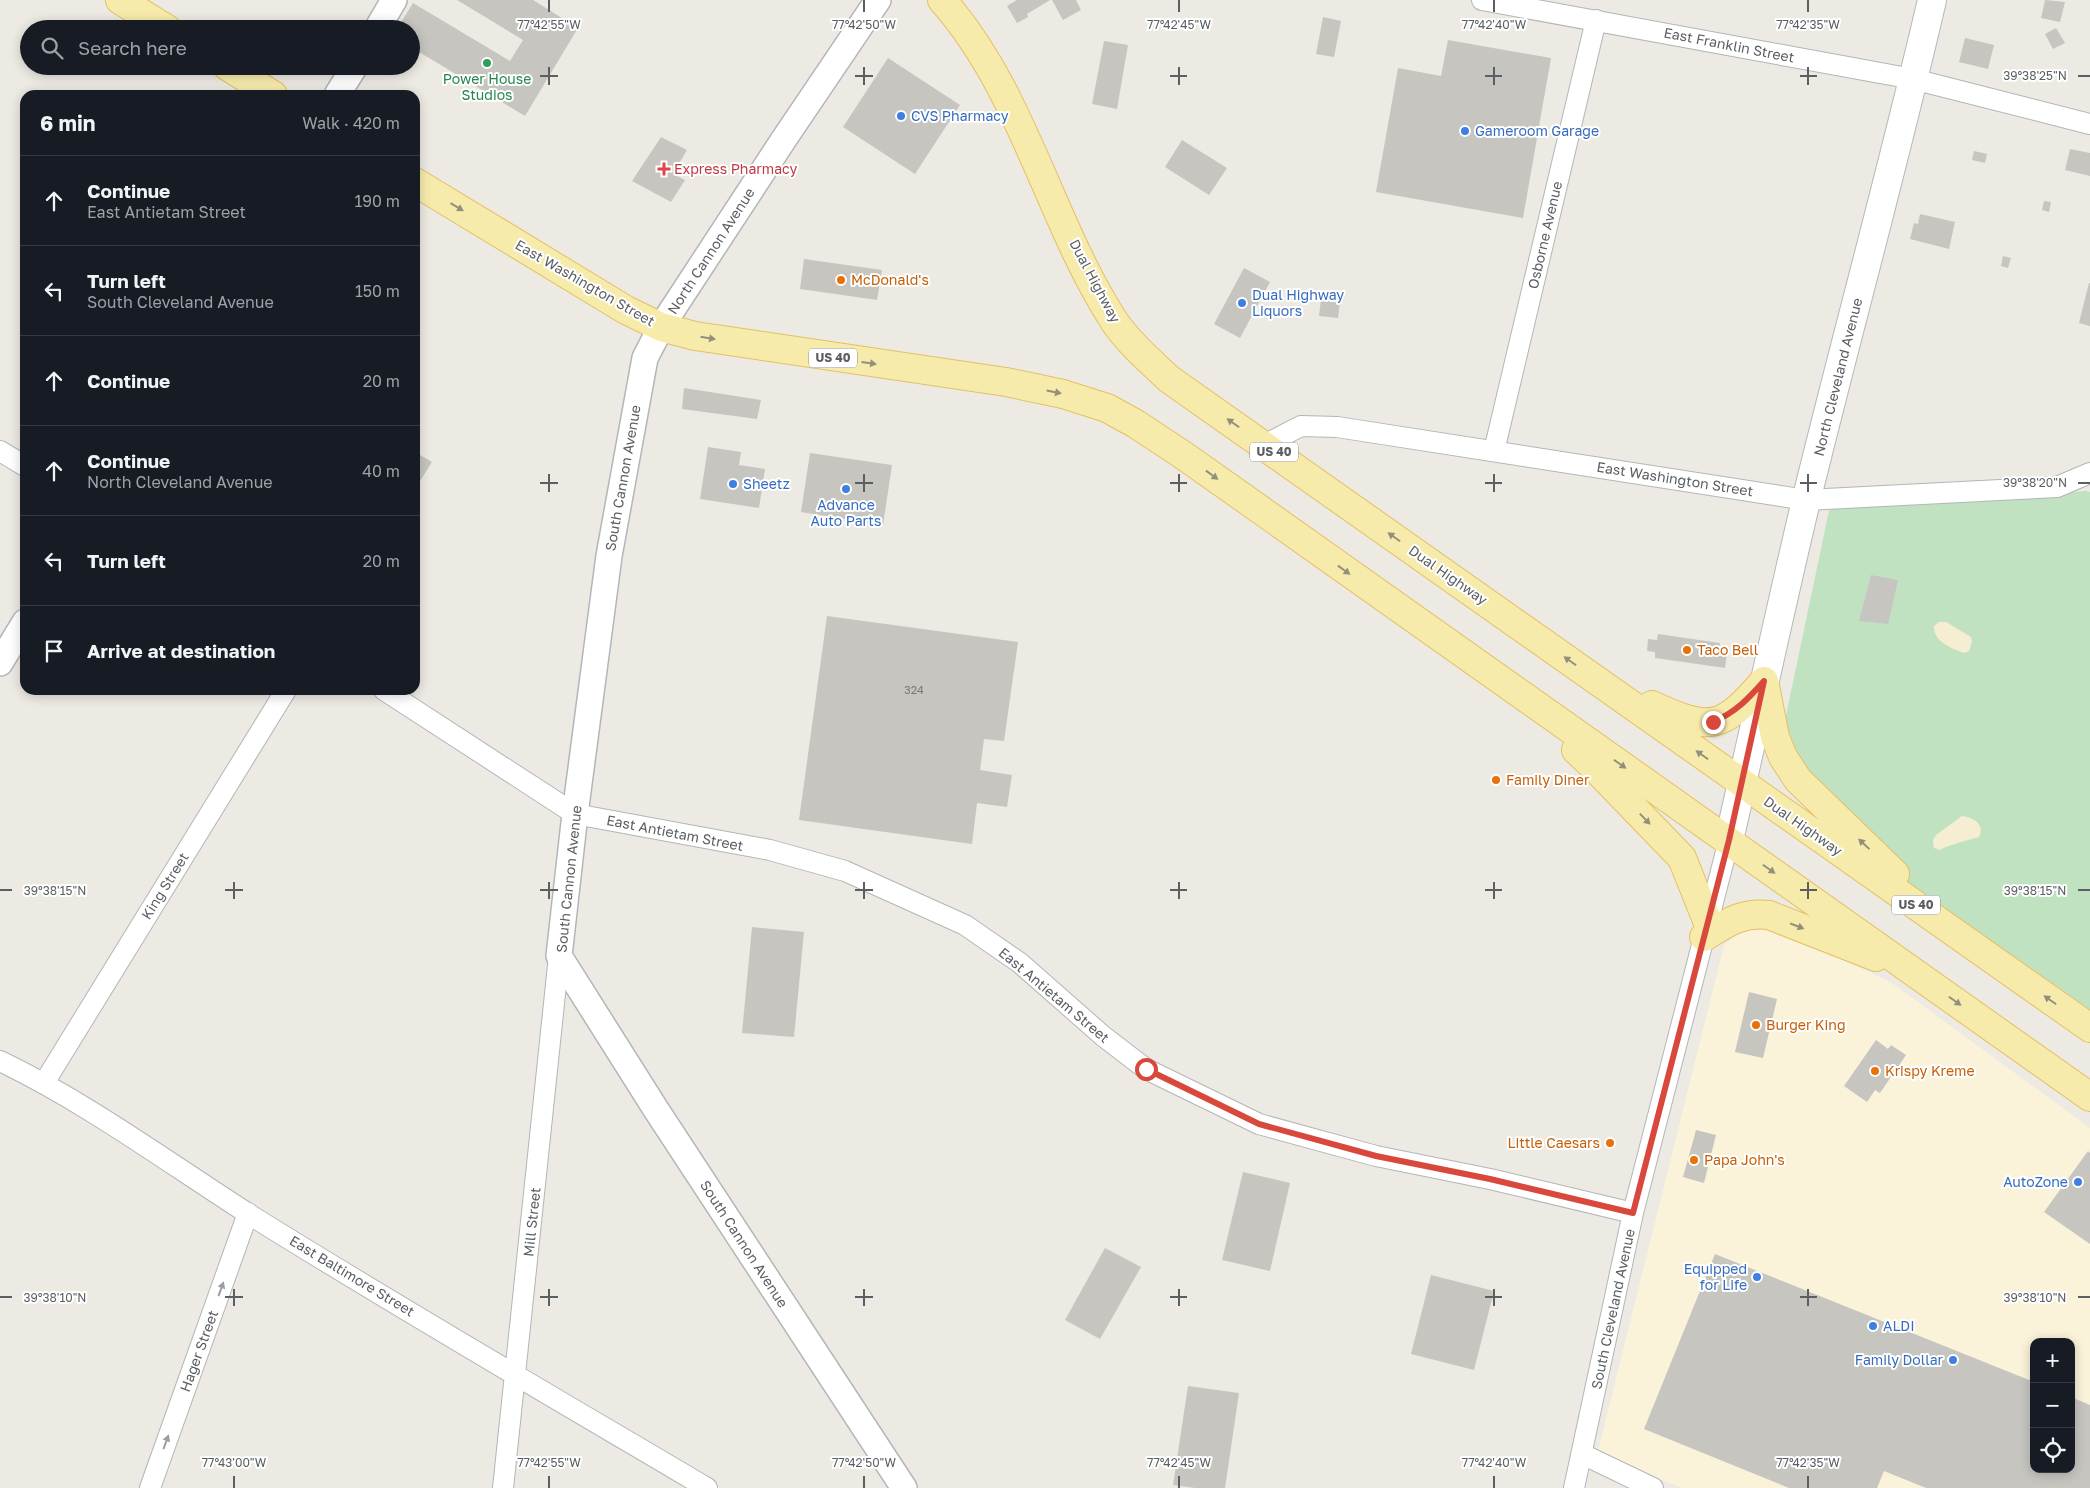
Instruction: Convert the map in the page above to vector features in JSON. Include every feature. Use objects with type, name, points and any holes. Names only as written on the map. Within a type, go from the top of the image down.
[{"type":"main road","points":[[120,0],[152,20]]},
{"type":"main road","name":"Dual Highway","points":[[942,0],[982,55],[1012,110],[1093,284],[1115,322],[1136,348],[1169,379],[2090,1028]]},
{"type":"main road","name":"North Cleveland Avenue","points":[[1729,840],[1806,500],[1932,0]]},
{"type":"main road","points":[[241,75],[265,90]]},
{"type":"main road","name":"East Washington Street","points":[[420,185],[626,310],[661,327],[695,336],[790,352],[1006,382],[1063,394],[1107,408],[1184,455],[1495,677]]},
{"type":"main road","points":[[1495,677],[1595,768],[1682,858],[1706,930],[1754,913],[1769,915],[1915,972]]},
{"type":"main road","name":"US 40","points":[[1495,677],[1729,840],[2090,1097]]},
{"type":"main road","points":[[1596,680],[1679,718],[1700,723],[1713,722],[1730,715],[1743,705],[1764,681]]},
{"type":"main road","points":[[1764,681],[1775,737],[1783,758],[1798,780],[1963,938]]},
{"type":"street","points":[[382,20],[394,0]]},
{"type":"street","name":"North Cannon Avenue","points":[[661,327],[878,0]]},
{"type":"street","name":"East Franklin Street","points":[[1482,0],[1913,79],[2090,124]]},
{"type":"street","name":"Osborne Avenue","points":[[1494,451],[1596,20]]},
{"type":"street","points":[[340,90],[349,75]]},
{"type":"street","name":"South Cannon Avenue","points":[[661,327],[645,358],[609,556],[575,814],[559,956],[666,1124],[904,1488]]},
{"type":"street","name":"East Washington Street","points":[[1264,445],[1301,426],[1337,427],[1806,500],[2057,487],[2090,473]]},
{"type":"street","points":[[0,451],[20,463]]},
{"type":"street","points":[[0,663],[20,630]]},
{"type":"street","name":"King Street","points":[[44,1083],[283,695]]},
{"type":"street","name":"East Antietam Street","points":[[392,695],[575,814],[770,850],[845,872],[961,922],[1020,963],[1103,1036],[1146,1069],[1259,1124],[1376,1156],[1490,1179],[1633,1213]]},
{"type":"street","name":"South Cleveland Avenue","points":[[1574,1488],[1633,1213],[1729,840]]},
{"type":"street","name":"Mill Street","points":[[504,1488],[559,956]]},
{"type":"street","name":"East Baltimore Street","points":[[0,1061],[44,1083],[248,1213],[516,1376],[707,1488]]},
{"type":"street","name":"Hager Street","points":[[150,1488],[248,1213]]},
{"type":"street","points":[[1582,1454],[1653,1488]]},
{"type":"shaded area","points":[[1779,929],[1892,983],[2090,1128],[2090,1488],[1683,1488],[1597,1455],[1724,945],[1741,930]]},
{"type":"green space","points":[[2090,492],[2090,1031],[1830,820],[1781,739],[1830,506]]},
{"type":"sand","points":[[1939,622],[1946,622],[1971,637],[1972,642],[1969,651],[1965,653],[1944,644],[1935,631],[1934,626]]},
{"type":"sand","points":[[1962,816],[1977,822],[1981,829],[1979,837],[1940,850],[1934,848],[1933,840],[1936,835]]},
{"type":"building","points":[[457,0],[533,0],[578,28],[525,116],[420,52],[420,20],[403,20],[413,3],[510,61],[523,40]]},
{"type":"building","points":[[1017,0],[1050,0],[1027,14],[1028,17],[1017,23],[1007,6]]},
{"type":"building","points":[[1052,0],[1076,0],[1081,10],[1063,20]]},
{"type":"building","points":[[2045,0],[2065,2],[2060,22],[2041,18]]},
{"type":"building","points":[[1323,17],[1341,21],[1334,57],[1316,54]]},
{"type":"building","points":[[2056,28],[2065,43],[2053,49],[2045,34]]},
{"type":"building","points":[[1965,38],[1994,45],[1988,69],[1959,62]]},
{"type":"building","points":[[1448,40],[1551,58],[1523,218],[1376,192],[1398,68],[1441,76]]},
{"type":"building","points":[[1104,41],[1128,45],[1117,109],[1092,104]]},
{"type":"building","name":"CVS Pharmacy","points":[[888,58],[960,105],[915,174],[843,127]]},
{"type":"building","points":[[661,137],[687,150],[673,174],[685,180],[671,202],[632,181]]},
{"type":"building","points":[[1182,140],[1227,168],[1209,195],[1165,167]]},
{"type":"building","points":[[2070,149],[2090,153],[2090,176],[2065,170]]},
{"type":"building","points":[[1974,151],[1987,154],[1985,163],[1972,160]]},
{"type":"building","points":[[2044,201],[2051,202],[2049,212],[2042,210]]},
{"type":"building","points":[[1920,214],[1955,222],[1949,249],[1910,239],[1914,223],[1918,224]]},
{"type":"building","points":[[2003,256],[2011,258],[2008,268],[2001,266]]},
{"type":"building","name":"McDonald's","points":[[804,259],[882,270],[877,300],[800,289]]},
{"type":"building","name":"Dual Highway Liquors","points":[[1244,268],[1270,282],[1240,338],[1214,324]]},
{"type":"building","points":[[2090,283],[2090,326],[2079,323]]},
{"type":"building","points":[[1322,291],[1341,293],[1338,318],[1319,316]]},
{"type":"building","points":[[684,388],[761,400],[757,419],[682,409]]},
{"type":"building","name":"Sheetz","points":[[708,447],[741,452],[739,465],[765,469],[759,508],[700,499]]},
{"type":"building","name":"Advance Auto Parts","points":[[810,453],[892,465],[883,525],[801,512]]},
{"type":"building","points":[[420,455],[432,462],[420,481]]},
{"type":"building","points":[[1871,575],[1898,580],[1888,624],[1859,621]]},
{"type":"building","points":[[827,616],[1018,642],[1004,741],[984,739],[980,770],[1012,775],[1007,807],[977,803],[972,844],[799,820]]},
{"type":"building","points":[[1658,634],[1720,643],[1719,650],[1727,652],[1725,668],[1655,658],[1655,652],[1647,651],[1648,639],[1657,640]]},
{"type":"building","points":[[752,927],[804,932],[794,1037],[742,1033]]},
{"type":"building","name":"Burger King","points":[[1749,992],[1777,999],[1763,1058],[1735,1052]]},
{"type":"building","name":"Krispy Kreme","points":[[1876,1040],[1888,1049],[1891,1045],[1906,1055],[1880,1093],[1875,1090],[1867,1102],[1844,1086]]},
{"type":"building","points":[[1696,1130],[1716,1135],[1704,1183],[1683,1177]]},
{"type":"building","name":"AutoZone","points":[[2088,1151],[2090,1153],[2090,1244],[2044,1212]]},
{"type":"building","points":[[1243,1172],[1290,1183],[1270,1271],[1222,1260]]},
{"type":"building","points":[[1105,1248],[1141,1267],[1100,1339],[1065,1320]]},
{"type":"building","points":[[1715,1254],[2030,1380],[2030,1473],[2075,1473],[2075,1399],[2090,1405],[2090,1488],[1926,1488],[1884,1471],[1877,1488],[1789,1488],[1644,1429]]},
{"type":"building","points":[[1431,1275],[1494,1291],[1474,1370],[1411,1354]]},
{"type":"building","points":[[1188,1386],[1239,1393],[1225,1488],[1195,1488],[1173,1485]]},
{"type":"place","name":"Power House Studios","points":[[487,63]]},
{"type":"place","name":"CVS Pharmacy","points":[[901,116]]},
{"type":"place","name":"Gameroom Garage","points":[[1465,131]]},
{"type":"place","name":"Express Pharmacy","points":[[664,169]]},
{"type":"place","name":"McDonald's","points":[[841,280]]},
{"type":"place","name":"Dual Highway Liquors","points":[[1242,303]]},
{"type":"place","name":"Sheetz","points":[[733,484]]},
{"type":"place","name":"Advance Auto Parts","points":[[846,489]]},
{"type":"place","name":"Taco Bell","points":[[1687,650]]},
{"type":"place","name":"Family Diner","points":[[1496,780]]},
{"type":"place","name":"Burger King","points":[[1756,1025]]},
{"type":"place","name":"Krispy Kreme","points":[[1875,1071]]},
{"type":"place","name":"Little Caesars","points":[[1610,1143]]},
{"type":"place","name":"Papa John's","points":[[1694,1160]]},
{"type":"place","name":"AutoZone","points":[[2078,1182]]},
{"type":"place","name":"Equipped for Life","points":[[1757,1277]]},
{"type":"place","name":"ALDI","points":[[1873,1326]]},
{"type":"place","name":"Family Dollar","points":[[1953,1360]]},
{"type":"route","points":[[1146,1069],[1259,1124],[1376,1156],[1490,1179],[1633,1213],[1729,840],[1764,681],[1743,705],[1730,715],[1713,722]]}]
